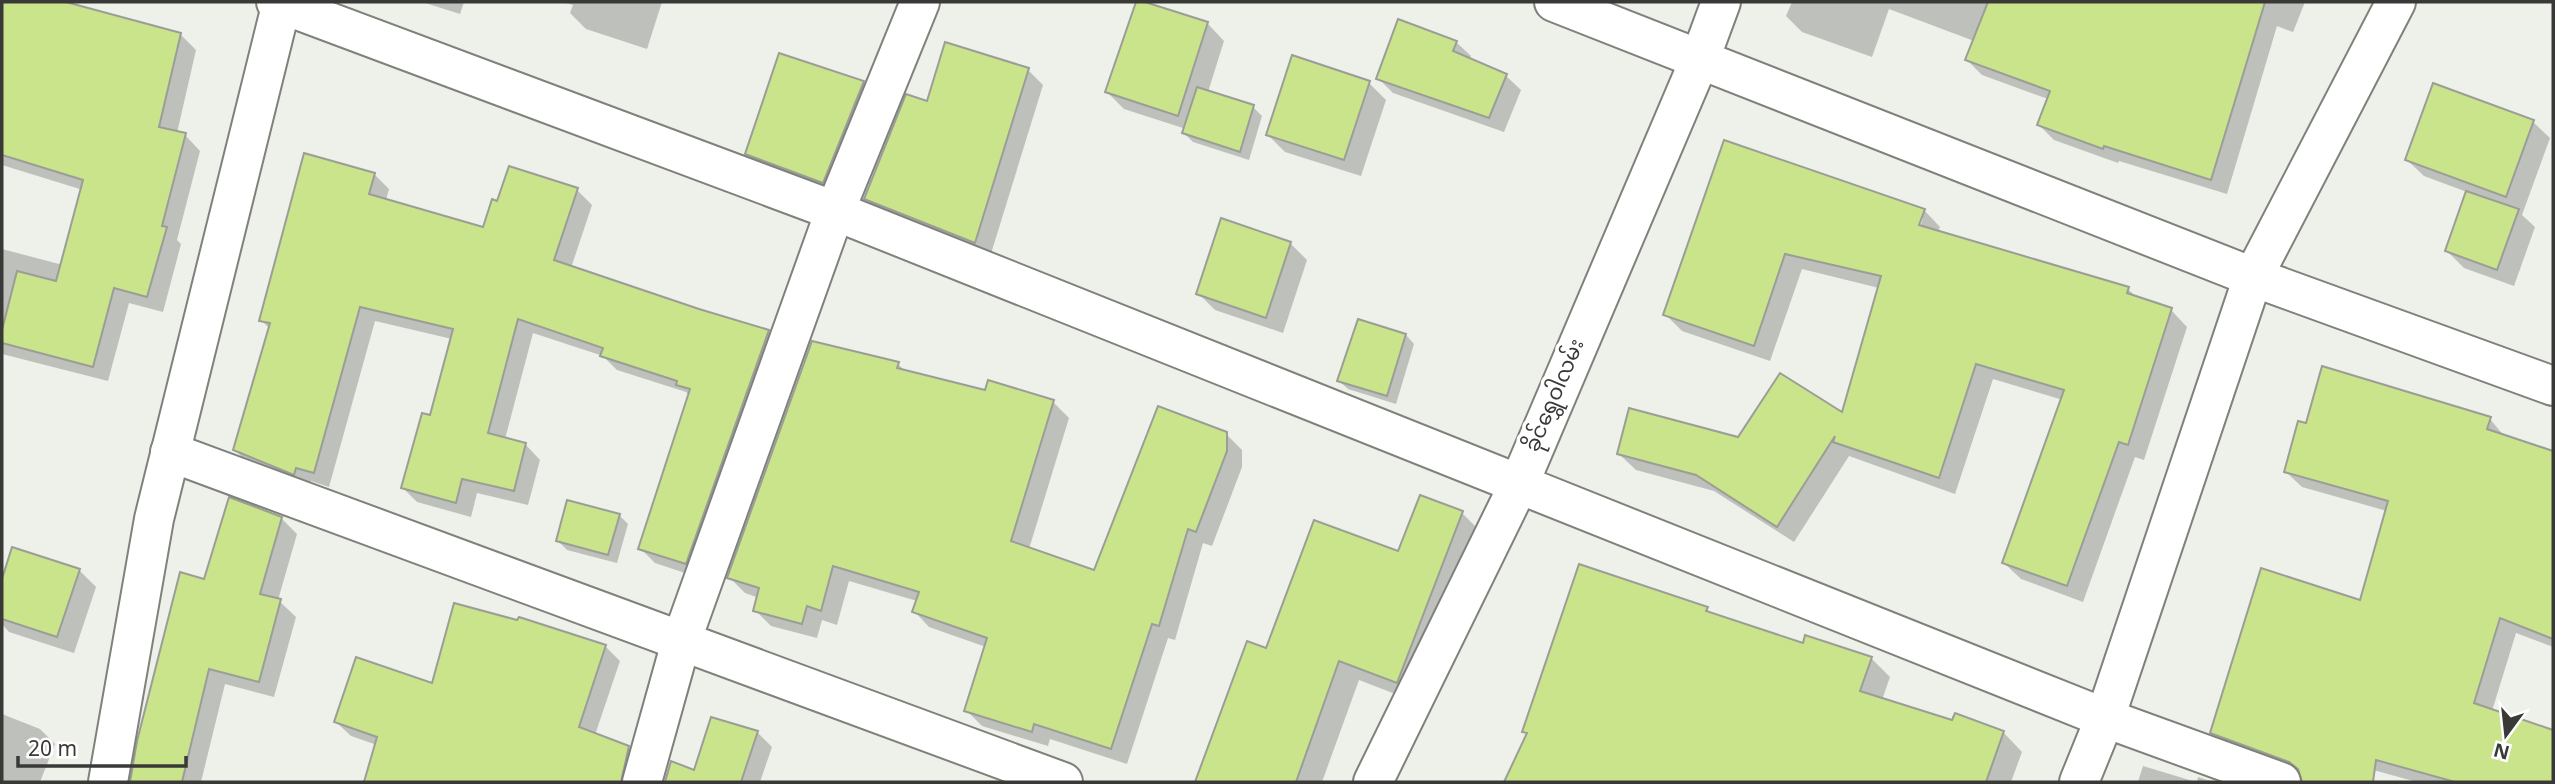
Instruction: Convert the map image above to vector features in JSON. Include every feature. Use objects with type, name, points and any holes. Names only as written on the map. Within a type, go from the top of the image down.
[{"type":"street","points":[[108,782],[154,519],[280,2],[835,211],[2105,718],[2281,782]]},
{"type":"street","points":[[642,782],[681,642],[835,211],[920,2]]},
{"type":"street","points":[[1554,2],[2253,277],[2553,386]]},
{"type":"street","name":"ခိုင်ရွှေဝါလမ်း","points":[[1373,782],[1519,484],[1700,59],[1721,2]]},
{"type":"street","points":[[2079,782],[2105,718],[2253,277],[2396,2]]},
{"type":"street","points":[[170,452],[1062,782]]},
{"type":"building","points":[[2,2],[66,2],[181,33],[159,127],[186,133],[162,226],[167,227],[147,297],[114,288],[93,367],[2,343],[2,330],[17,271],[56,281],[83,180],[2,155]]},
{"type":"building","points":[[1136,2],[1145,2],[1208,22],[1178,116],[1105,92]]},
{"type":"building","points":[[1988,2],[2265,2],[2211,180],[2104,146],[2103,149],[2037,125],[2050,91],[1965,60]]},
{"type":"building","points":[[1398,19],[1457,41],[1453,51],[1507,74],[1489,118],[1376,79]]},
{"type":"building","points":[[945,42],[1029,68],[975,243],[864,199],[906,94],[927,101]]},
{"type":"building","points":[[779,53],[864,81],[823,183],[745,154]]},
{"type":"building","points":[[1292,55],[1370,81],[1344,160],[1266,135]]},
{"type":"building","points":[[2433,83],[2534,120],[2506,197],[2405,160]]},
{"type":"building","points":[[1197,87],[1254,105],[1240,152],[1182,133]]},
{"type":"building","points":[[1724,140],[1925,209],[1919,225],[2129,287],[2127,293],[2172,308],[2128,445],[2119,442],[2067,586],[2002,563],[2064,390],[1976,364],[1939,478],[1833,442],[1835,436],[1777,527],[1696,475],[1617,454],[1629,408],[1738,437],[1780,373],[1842,412],[1881,276],[1785,254],[1754,346],[1663,315]]},
{"type":"building","points":[[304,153],[375,173],[369,194],[483,227],[492,199],[497,201],[509,166],[578,188],[554,260],[769,330],[686,564],[638,549],[690,389],[676,385],[677,381],[600,356],[603,348],[518,319],[488,433],[526,443],[514,491],[462,479],[456,503],[401,488],[422,413],[430,415],[453,329],[360,307],[314,473],[296,468],[294,475],[233,450],[270,323],[259,321]]},
{"type":"building","points":[[2466,191],[2519,209],[2497,270],[2445,251]]},
{"type":"building","points":[[1221,218],[1291,242],[1266,318],[1196,294]]},
{"type":"building","points":[[1358,319],[1406,334],[1387,396],[1337,381]]},
{"type":"building","points":[[812,341],[899,362],[897,368],[985,390],[988,380],[1054,400],[1011,541],[1094,570],[1158,406],[1227,432],[1227,451],[1196,532],[1188,529],[1159,626],[1152,624],[1111,749],[1034,724],[1032,732],[964,711],[987,638],[912,612],[919,592],[833,566],[821,611],[807,606],[802,624],[753,611],[759,588],[727,578]]},
{"type":"building","points":[[2322,366],[2491,417],[2487,429],[2553,451],[2553,639],[2500,618],[2474,703],[2553,730],[2553,782],[2455,782],[2376,760],[2373,782],[2302,782],[2298,769],[2289,762],[2210,733],[2261,568],[2360,600],[2388,501],[2284,472],[2298,421],[2306,423]]},
{"type":"building","points":[[1420,495],[1463,511],[1397,683],[1339,661],[1296,782],[1195,782],[1247,641],[1266,648],[1314,520],[1398,551]]},
{"type":"building","points":[[229,497],[282,517],[260,594],[281,599],[259,682],[209,669],[182,782],[130,782],[137,741],[180,572],[204,579]]},
{"type":"building","points":[[567,500],[620,514],[608,555],[556,541]]},
{"type":"building","points":[[12,547],[80,569],[57,637],[2,619],[2,579]]},
{"type":"building","points":[[1579,564],[1708,607],[1706,611],[1803,643],[1805,635],[1872,657],[1860,691],[1952,720],[1955,713],[2004,731],[1986,782],[1504,782],[1527,733],[1522,732]]},
{"type":"building","points":[[454,603],[517,620],[519,617],[606,645],[579,727],[629,746],[621,782],[364,782],[377,737],[334,722],[356,657],[432,683]]},
{"type":"building","points":[[711,717],[758,731],[741,782],[665,782],[671,761],[694,770]]}]
